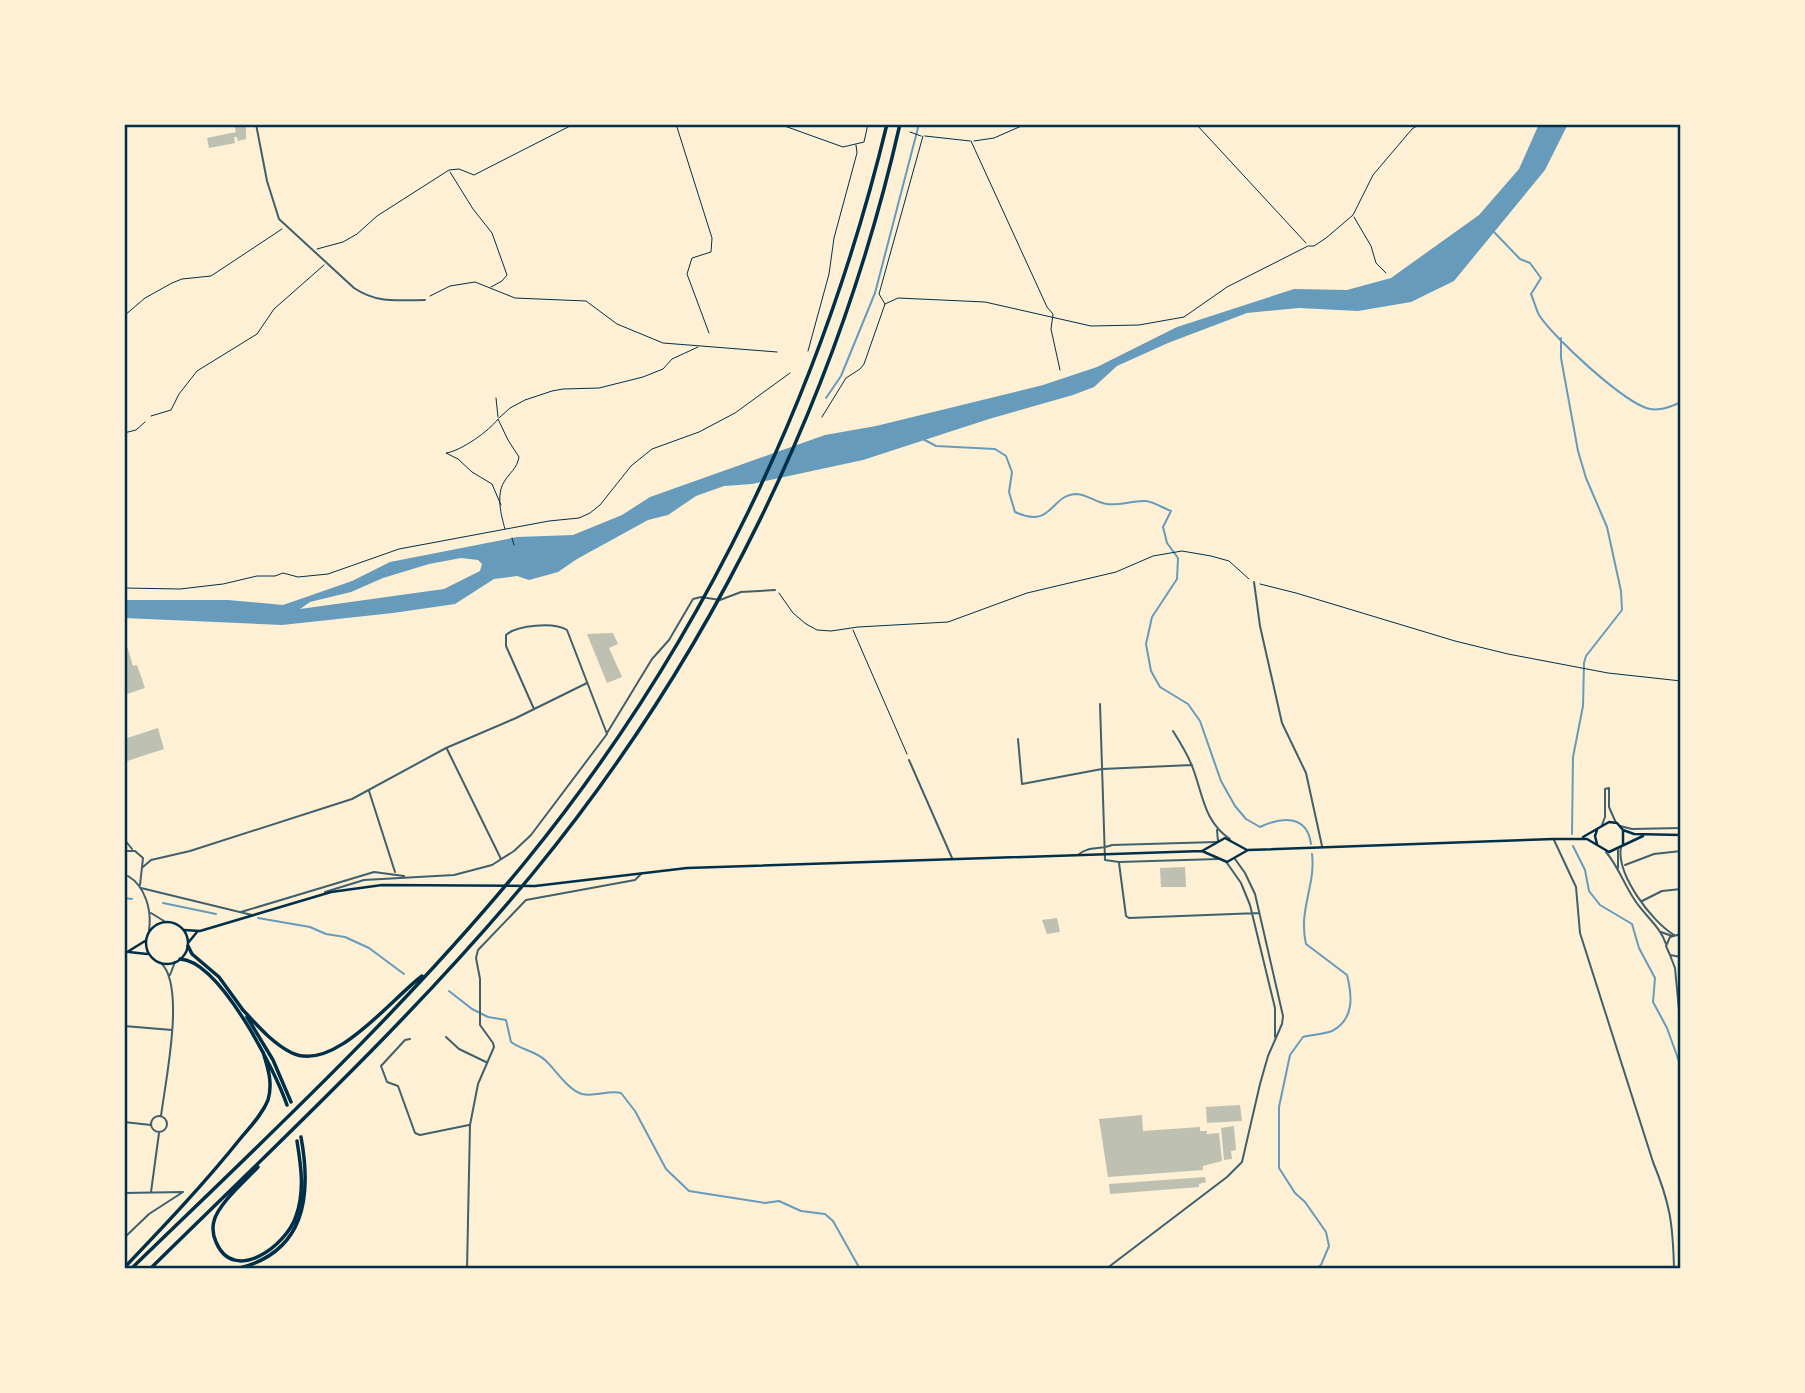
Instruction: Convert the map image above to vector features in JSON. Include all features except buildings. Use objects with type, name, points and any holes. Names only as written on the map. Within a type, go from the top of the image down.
[{"type":"highway","points":[[131,1269],[357,1048],[432,969],[497,896],[564,812],[634,714],[677,645],[728,554],[775,457],[821,345],[852,254],[887,124]]},
{"type":"highway","points":[[149,1269],[401,1021],[536,870],[610,772],[689,650],[729,581],[788,461],[829,361],[864,259],[900,124]]},
{"type":"highway","points":[[177,961],[187,960],[197,964],[213,979],[263,1052],[289,1104],[273,1060],[242,1009],[219,977],[192,954],[188,944]]},
{"type":"highway","points":[[242,1009],[275,1042],[290,1052],[307,1057],[321,1056],[359,1031],[410,984],[432,969]]},
{"type":"highway","points":[[124,1268],[185,1203],[261,1112],[269,1096],[271,1084],[263,1052]]},
{"type":"highway","points":[[236,1269],[273,1254],[290,1236],[300,1219],[307,1179],[299,1139],[302,1189],[294,1223],[284,1237],[264,1254],[251,1260],[233,1258],[218,1247],[213,1231],[214,1220],[221,1207],[275,1146]]},
{"type":"main road","points":[[1580,838],[1609,822],[1643,836],[1681,835]]},
{"type":"main road","points":[[1597,844],[1595,836],[1598,829]]},
{"type":"main road","points":[[1620,847],[1625,837],[1623,830]]},
{"type":"main road","points":[[1202,851],[1227,862],[1248,850],[1580,838],[1597,844],[1605,851],[1643,836]]},
{"type":"main road","points":[[124,954],[145,940],[149,930],[164,921],[175,923],[184,930],[200,931],[317,896],[351,888],[382,885],[535,886],[710,867],[1202,851],[1230,839],[1248,850]]},
{"type":"main road","points":[[1217,843],[1217,858]]},
{"type":"main road","points":[[1236,844],[1236,857]]},
{"type":"main road","points":[[184,930],[188,944]]},
{"type":"main road","points":[[129,952],[149,954],[161,963],[177,961],[200,931]]},
{"type":"main road","points":[[145,940],[149,954]]},
{"type":"street","points":[[256,124],[275,210],[287,226],[354,288],[372,298],[388,302],[425,300]]},
{"type":"street","points":[[1254,582],[1260,626],[1282,723],[1306,773],[1320,847]]},
{"type":"street","points":[[317,896],[355,882],[469,872],[485,868],[514,851],[531,835],[607,734],[655,654],[669,640],[693,599],[701,597],[720,600],[741,592],[775,590]]},
{"type":"street","points":[[534,709],[506,646],[506,635],[518,627],[565,628],[607,734]]},
{"type":"street","points":[[126,875],[140,872],[151,860],[316,812],[369,790],[446,748],[588,682]]},
{"type":"street","points":[[1100,704],[1105,860],[1119,862],[1217,858]]},
{"type":"street","points":[[1173,731],[1192,765],[1205,810],[1217,829],[1230,839]]},
{"type":"street","points":[[1018,739],[1022,783],[1102,768],[1192,765]]},
{"type":"street","points":[[446,748],[501,859]]},
{"type":"street","points":[[909,760],[952,859]]},
{"type":"street","points":[[1602,825],[1605,817],[1605,789],[1609,788],[1609,807],[1618,825],[1632,830],[1681,828]]},
{"type":"street","points":[[369,790],[395,873]]},
{"type":"street","points":[[1077,855],[1084,850],[1112,845],[1217,843],[1217,829]]},
{"type":"street","points":[[124,839],[133,850],[151,860]]},
{"type":"street","points":[[1553,839],[1576,887],[1580,933],[1653,1162],[1665,1191],[1672,1217],[1674,1269]]},
{"type":"street","points":[[1620,847],[1623,866],[1642,901],[1673,935]]},
{"type":"street","points":[[1618,869],[1620,847]]},
{"type":"street","points":[[124,851],[133,850]]},
{"type":"street","points":[[1605,851],[1635,902],[1661,931],[1675,968],[1681,1031]]},
{"type":"street","points":[[1623,866],[1654,854],[1681,851]]},
{"type":"street","points":[[140,853],[144,859],[144,867]]},
{"type":"street","points":[[1106,1269],[1227,1177],[1242,1162],[1251,1115],[1275,1037],[1283,1021],[1260,913],[1250,883],[1236,857]]},
{"type":"street","points":[[1119,862],[1126,916],[1129,918],[1260,913]]},
{"type":"street","points":[[1227,862],[1245,890],[1252,914],[1274,1003],[1275,1037]]},
{"type":"street","points":[[140,872],[140,887],[150,912],[149,930]]},
{"type":"street","points":[[241,912],[374,872],[395,873],[405,877]]},
{"type":"street","points":[[467,1269],[470,1125],[478,1084],[494,1045],[480,1025],[480,975],[476,958],[480,947],[526,900],[635,880],[642,873]]},
{"type":"street","points":[[126,875],[140,887],[252,915]]},
{"type":"street","points":[[1642,901],[1662,891],[1681,889]]},
{"type":"street","points":[[150,912],[164,921]]},
{"type":"street","points":[[1661,931],[1673,935],[1681,934]]},
{"type":"street","points":[[1666,944],[1673,935]]},
{"type":"street","points":[[1670,955],[1680,958],[1675,968]]},
{"type":"street","points":[[170,976],[177,961]]},
{"type":"street","points":[[161,963],[170,976],[173,998],[172,1030],[161,1116]]},
{"type":"street","points":[[1681,963],[1681,976]]},
{"type":"street","points":[[1275,1021],[1283,1021]]},
{"type":"street","points":[[124,1026],[172,1030]]},
{"type":"street","points":[[446,1037],[459,1049],[487,1063]]},
{"type":"street","points":[[410,1039],[405,1040],[380,1066],[387,1082],[398,1086],[415,1133],[420,1135],[470,1125]]},
{"type":"street","points":[[151,1125],[154,1118],[161,1116]]},
{"type":"street","points":[[151,1192],[159,1133],[167,1127],[167,1121],[161,1116]]},
{"type":"street","points":[[124,1122],[151,1125]]},
{"type":"street","points":[[151,1125],[152,1129],[159,1133]]},
{"type":"street","points":[[124,1193],[183,1192],[149,1214],[124,1238]]},
{"type":"path","points":[[315,250],[343,242],[357,234],[377,216],[449,170],[454,168],[474,175],[484,172],[574,124]]},
{"type":"path","points":[[676,124],[712,238],[711,252],[692,258],[687,274],[709,333]]},
{"type":"path","points":[[779,124],[843,147],[864,142],[868,124]]},
{"type":"path","points":[[910,132],[922,136],[971,141],[994,138],[1026,124]]},
{"type":"path","points":[[1196,124],[1308,246]]},
{"type":"path","points":[[822,417],[846,378],[864,364],[885,304],[898,298],[985,302],[1091,326],[1139,326],[1184,317],[1227,287],[1326,238],[1353,215],[1373,175],[1412,129],[1420,124]]},
{"type":"path","points":[[885,304],[879,294],[922,136]]},
{"type":"path","points":[[971,141],[1053,317],[1051,329],[1060,370]]},
{"type":"path","points":[[807,351],[830,274],[834,238],[857,153],[856,145]]},
{"type":"path","points":[[449,170],[467,195],[473,209],[492,233],[501,257],[507,275],[489,289]]},
{"type":"path","points":[[1353,215],[1371,246],[1376,263],[1386,273]]},
{"type":"path","points":[[124,316],[145,298],[172,283],[182,279],[211,276],[287,226]]},
{"type":"path","points":[[151,416],[171,411],[179,394],[197,371],[257,334],[274,309],[327,262]]},
{"type":"path","points":[[425,300],[437,291],[475,282],[515,298],[586,301],[617,324],[663,343],[777,352]]},
{"type":"path","points":[[506,531],[501,505],[492,484],[446,453],[464,446],[510,408],[525,400],[563,388],[599,388],[643,377],[663,369],[672,359],[698,347]]},
{"type":"path","points":[[124,588],[180,589],[284,573],[298,577],[328,574],[399,549],[579,518],[590,513],[631,467],[652,449],[699,432],[735,413],[790,373]]},
{"type":"path","points":[[496,398],[498,419],[519,457],[518,465],[502,485],[501,505]]},
{"type":"path","points":[[124,433],[136,430],[145,422]]},
{"type":"path","points":[[512,538],[514,545]]},
{"type":"path","points":[[775,590],[782,595],[793,613],[810,627],[831,631],[948,622],[1027,593],[1116,572],[1153,556],[1182,551],[1211,555],[1229,561],[1254,582],[1455,641],[1608,673],[1681,681]]},
{"type":"path","points":[[852,628],[909,760]]},
{"type":"water","points":[[1539,124],[1568,124],[1545,170],[1454,281],[1411,302],[1358,311],[1299,308],[1247,313],[1117,366],[1094,387],[1073,395],[863,460],[752,484],[724,486],[696,496],[668,515],[648,520],[558,572],[529,580],[517,576],[494,579],[455,604],[282,625],[124,618],[124,600],[228,600],[283,605],[352,581],[390,562],[517,537],[573,535],[622,515],[650,497],[825,435],[876,426],[1043,385],[1097,367],[1177,327],[1294,289],[1347,290],[1391,278],[1479,215],[1519,169]],"holes":[[[461,558],[478,560],[482,564],[480,571],[444,589],[300,609],[310,602],[351,592],[383,578],[429,564]]]},
{"type":"waterway","points":[[826,398],[841,376],[875,293],[919,124]]},
{"type":"waterway","points":[[1494,232],[1520,259],[1530,263],[1541,278],[1531,294],[1539,315],[1590,368],[1624,395],[1650,409],[1666,408],[1681,402]]},
{"type":"waterway","points":[[1561,338],[1561,358],[1578,451],[1586,478],[1607,527],[1621,591],[1622,610],[1586,656],[1584,663],[1583,706],[1573,757],[1572,834]]},
{"type":"waterway","points":[[923,439],[936,446],[995,449],[1006,456],[1012,472],[1009,492],[1015,512],[1027,516],[1037,517],[1044,514],[1061,499],[1077,494],[1107,504],[1146,501],[1171,511],[1163,527],[1167,543],[1178,558],[1177,579],[1152,617],[1146,644],[1151,671],[1160,687],[1188,704],[1200,721],[1221,781],[1246,819],[1260,827],[1276,821],[1292,820],[1304,827],[1311,844]]},
{"type":"waterway","points":[[1573,846],[1585,870],[1589,891],[1600,905],[1632,924],[1639,948],[1655,978],[1653,1002],[1667,1028],[1681,1067]]},
{"type":"waterway","points":[[1312,854],[1312,876],[1304,920],[1306,944],[1347,975],[1351,998],[1348,1013],[1339,1026],[1329,1032],[1303,1037],[1290,1055],[1279,1107],[1279,1168],[1326,1232],[1329,1246],[1321,1265],[1314,1269]]},
{"type":"waterway","points":[[124,898],[132,899]]},
{"type":"waterway","points":[[163,903],[216,914]]},
{"type":"waterway","points":[[258,918],[310,927],[326,934],[345,937],[369,948],[404,974]]},
{"type":"waterway","points":[[449,991],[472,1009],[488,1017],[506,1020],[511,1042],[541,1057],[577,1092],[587,1095],[621,1093],[635,1111],[666,1169],[689,1191],[765,1203],[779,1201],[801,1211],[825,1214],[833,1221],[860,1269]]}]
